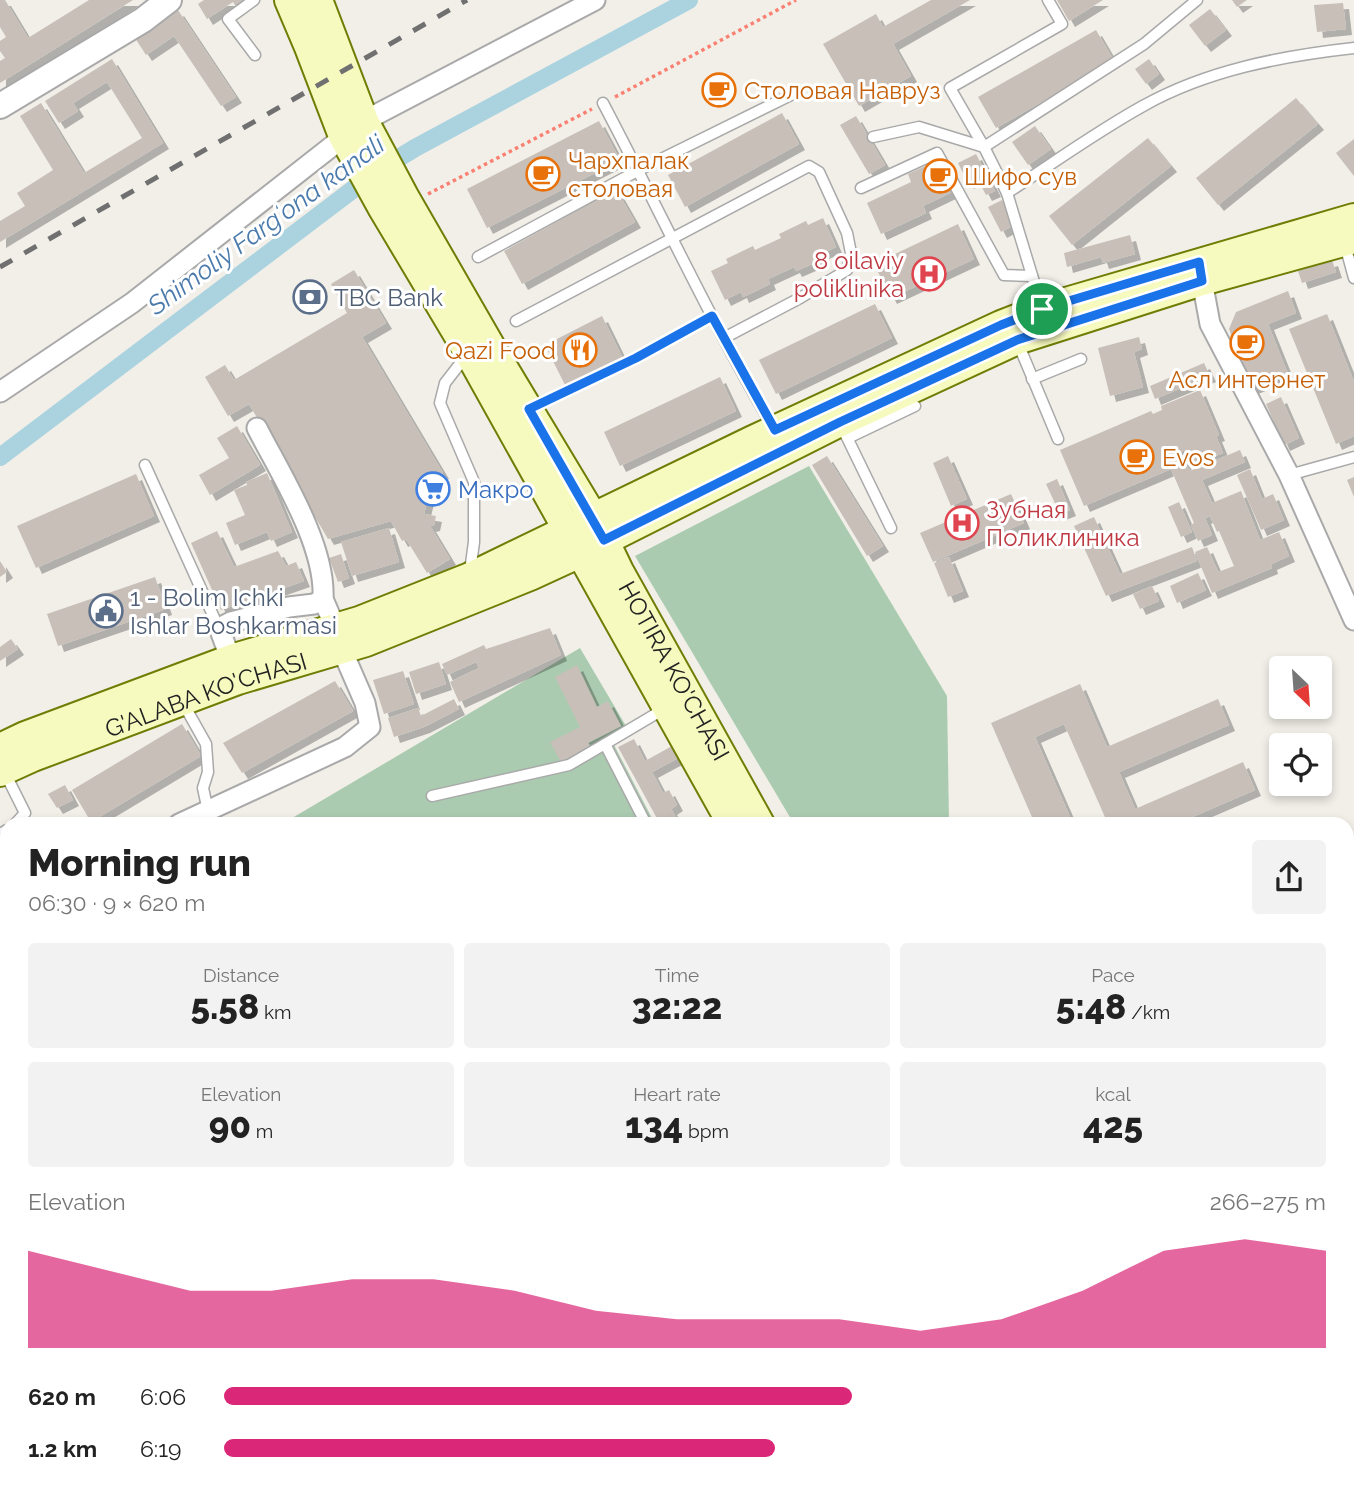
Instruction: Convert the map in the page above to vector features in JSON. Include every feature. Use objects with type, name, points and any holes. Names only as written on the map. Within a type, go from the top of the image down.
[{"type":"main road","points":[[289,0],[309,47],[394,203]]},
{"type":"main road","points":[[320,2],[354,128]]},
{"type":"main road","name":"HOTIRA KO'CHASI","points":[[394,203],[469,353],[728,817]]},
{"type":"main road","name":"HOTIRA KO'CHASI","points":[[394,203],[529,409],[599,529],[619,571],[756,817]]},
{"type":"main road","points":[[525,565],[599,529],[775,430],[1001,325],[1042,309],[1351,233]]},
{"type":"main road","points":[[599,529],[844,430],[1017,340],[1201,272]]},
{"type":"main road","name":"G'ALABA KO'CHASI","points":[[339,640],[470,576],[525,565]]},
{"type":"main road","name":"G'ALABA KO'CHASI","points":[[1,764],[25,736],[230,658],[339,640],[525,565]]},
{"type":"main road","name":"G'ALABA KO'CHASI","points":[[1,764],[33,757],[182,701],[230,658]]},
{"type":"street","points":[[0,106],[143,20],[169,0]]},
{"type":"street","points":[[0,393],[132,303],[354,128],[594,0]]},
{"type":"street","points":[[1201,272],[1210,324],[1289,475],[1354,620]]},
{"type":"street","points":[[195,817],[345,747],[370,727],[365,703],[323,599],[324,582],[314,544],[257,428]]},
{"type":"street","points":[[230,658],[225,625],[289,607],[314,604],[323,599]]},
{"type":"lane","points":[[254,0],[228,19],[255,55]]},
{"type":"lane","points":[[1042,309],[1007,193],[950,88],[1062,24],[1048,0]]},
{"type":"lane","points":[[873,137],[919,127],[984,147],[1144,44],[1197,0]]},
{"type":"lane","points":[[1007,193],[1142,106],[1173,91],[1237,68],[1354,48]]},
{"type":"lane","points":[[478,257],[639,170],[797,92]]},
{"type":"lane","points":[[603,103],[740,371],[775,430]]},
{"type":"lane","points":[[861,188],[937,153],[1004,275],[1032,276]]},
{"type":"lane","points":[[516,321],[809,166],[819,172],[847,233],[851,253],[847,270],[724,338]]},
{"type":"lane","points":[[1351,233],[1354,278]]},
{"type":"lane","points":[[529,409],[636,358],[712,316]]},
{"type":"lane","points":[[1017,340],[1058,439]]},
{"type":"lane","points":[[469,353],[445,383],[440,403],[474,482],[474,542],[470,576]]},
{"type":"lane","points":[[1032,379],[1081,359]]},
{"type":"lane","points":[[891,528],[844,430],[915,406]]},
{"type":"lane","points":[[1289,475],[1354,457]]},
{"type":"lane","points":[[145,464],[230,658]]},
{"type":"lane","points":[[182,701],[206,744],[208,772],[203,788],[208,811]]},
{"type":"lane","points":[[432,796],[569,765],[667,708]]},
{"type":"lane","points":[[605,744],[642,817]]},
{"type":"lane","points":[[1,764],[28,817]]},
{"type":"lane","points":[[21,817],[25,813]]},
{"type":"green space","points":[[809,466],[947,696],[949,817],[790,817],[635,556]]},
{"type":"green space","points":[[580,648],[626,726],[611,739],[651,817],[294,817]]},
{"type":"building","points":[[0,0],[5,0],[28,38],[89,0],[133,0],[0,83],[0,61],[5,58],[0,51],[0,41],[6,37],[0,27]]},
{"type":"building","points":[[204,0],[249,0],[237,8],[233,2],[207,19],[198,4]]},
{"type":"building","points":[[931,0],[970,0],[893,44],[911,76],[859,106],[823,44],[876,14],[883,27]]},
{"type":"building","points":[[1057,0],[1103,0],[1069,21]]},
{"type":"building","points":[[1232,0],[1247,0],[1237,7]]},
{"type":"building","points":[[1343,3],[1346,29],[1317,32],[1314,5]]},
{"type":"building","points":[[1210,9],[1226,30],[1205,46],[1189,25]]},
{"type":"building","points":[[178,10],[236,97],[221,106],[174,36],[146,55],[135,38]]},
{"type":"building","points":[[1096,30],[1114,61],[996,128],[978,97]]},
{"type":"building","points":[[112,59],[163,143],[0,242],[0,221],[25,206],[17,193],[53,170],[20,116],[41,103],[84,173],[142,138],[107,82],[73,103],[78,111],[59,123],[45,101]]},
{"type":"building","points":[[1149,59],[1159,74],[1146,84],[1135,69]]},
{"type":"building","points":[[1296,98],[1318,124],[1218,205],[1196,178]]},
{"type":"building","points":[[782,113],[799,144],[685,207],[668,175]]},
{"type":"building","points":[[856,116],[885,165],[869,174],[840,125]]},
{"type":"building","name":"Чархпалак столовая","points":[[599,121],[620,160],[487,228],[467,189]]},
{"type":"building","points":[[1035,126],[1051,149],[1028,165],[1012,142]]},
{"type":"building","points":[[1148,138],[1171,166],[1072,245],[1049,216]]},
{"type":"building","points":[[1354,139],[1354,176],[1336,153]]},
{"type":"building","points":[[976,154],[995,191],[986,195],[977,178],[968,183],[958,163]]},
{"type":"building","points":[[939,160],[954,191],[923,206],[926,213],[881,234],[867,203],[911,182],[908,174]]},
{"type":"building","points":[[616,189],[635,222],[522,284],[504,251]]},
{"type":"building","points":[[1002,200],[1014,225],[1001,232],[988,207]]},
{"type":"building","points":[[823,218],[836,247],[821,254],[824,259],[796,271],[794,267],[768,279],[770,284],[743,297],[741,292],[725,300],[711,271],[728,263],[726,259],[753,246],[755,250],[781,238],[779,234],[806,221],[808,225]]},
{"type":"building","points":[[958,224],[974,259],[891,298],[874,264]]},
{"type":"building","points":[[1130,235],[1135,254],[1103,263],[1101,257],[1067,267],[1064,253]]},
{"type":"building","points":[[1332,260],[1336,272],[1302,283],[1298,271]]},
{"type":"building","points":[[354,270],[386,323],[362,337],[443,473],[433,479],[424,514],[436,516],[434,525],[430,526],[450,559],[427,573],[406,539],[402,541],[391,521],[328,539],[249,404],[228,416],[205,377],[225,365],[234,380],[347,313],[331,284]]},
{"type":"building","points":[[1288,291],[1296,313],[1268,324],[1288,374],[1252,388],[1229,329],[1236,312]]},
{"type":"building","points":[[875,304],[892,338],[776,394],[759,360]]},
{"type":"building","points":[[1327,314],[1354,382],[1354,436],[1336,444],[1289,329]]},
{"type":"building","points":[[602,316],[624,361],[567,389],[545,345]]},
{"type":"building","points":[[1139,337],[1142,349],[1134,352],[1143,387],[1110,396],[1098,348]]},
{"type":"building","points":[[1204,363],[1210,376],[1155,399],[1150,386]]},
{"type":"building","points":[[720,377],[736,411],[620,466],[604,432]]},
{"type":"building","points":[[1200,390],[1219,435],[1216,436],[1223,453],[1191,466],[1185,450],[1180,452],[1185,463],[1190,471],[1240,450],[1245,462],[1202,480],[1212,503],[1241,491],[1260,540],[1279,532],[1289,556],[1271,564],[1272,568],[1212,593],[1195,552],[1207,547],[1218,572],[1234,566],[1210,516],[1205,518],[1212,535],[1198,541],[1191,525],[1194,523],[1171,469],[1084,506],[1060,450],[1151,411],[1153,414],[1162,410],[1161,406]]},
{"type":"building","points":[[1281,397],[1299,438],[1284,445],[1266,404]]},
{"type":"building","points":[[237,426],[260,465],[210,495],[199,475],[229,458],[217,438]]},
{"type":"building","points":[[827,456],[883,546],[867,556],[812,465]]},
{"type":"building","points":[[948,456],[967,499],[951,506],[933,463]]},
{"type":"building","points":[[1250,469],[1262,499],[1273,494],[1284,520],[1261,530],[1237,475]]},
{"type":"building","points":[[267,473],[292,532],[271,541],[267,532],[235,545],[226,523],[245,515],[234,490]]},
{"type":"building","points":[[136,474],[154,516],[36,568],[17,526]]},
{"type":"building","points":[[1354,477],[1354,497],[1347,480]]},
{"type":"building","points":[[1057,479],[1070,510],[1060,514],[1046,484]]},
{"type":"building","points":[[1011,494],[1024,523],[933,562],[920,533]]},
{"type":"building","points":[[1179,502],[1192,532],[1181,537],[1168,507]]},
{"type":"building","points":[[1094,517],[1120,574],[1192,547],[1197,561],[1106,596],[1074,526]]},
{"type":"building","points":[[389,528],[399,562],[352,576],[341,542]]},
{"type":"building","points":[[217,531],[234,567],[278,551],[286,566],[296,562],[304,581],[221,610],[191,543]]},
{"type":"building","points":[[341,554],[349,578],[338,582],[329,558]]},
{"type":"building","points":[[949,557],[963,591],[948,597],[934,563]]},
{"type":"building","points":[[0,561],[7,572],[0,577]]},
{"type":"building","points":[[1198,573],[1206,590],[1177,603],[1170,586]]},
{"type":"building","name":"1 - Bolim Ichki Ishlar Boshkarmasi","points":[[155,577],[166,609],[58,646],[47,614]]},
{"type":"building","points":[[1152,586],[1159,601],[1140,609],[1133,594]]},
{"type":"building","points":[[550,628],[561,655],[459,702],[450,682],[479,668],[476,662],[447,675],[442,664],[484,645],[486,649]]},
{"type":"building","points":[[11,639],[18,649],[0,661],[0,647]]},
{"type":"building","points":[[439,662],[446,684],[416,694],[409,672]]},
{"type":"building","points":[[577,665],[597,707],[608,701],[621,726],[588,743],[590,746],[561,762],[550,742],[580,727],[555,677]]},
{"type":"building","points":[[403,671],[414,704],[384,714],[373,680]]},
{"type":"building","points":[[335,681],[353,711],[242,773],[223,743]]},
{"type":"building","points":[[1080,684],[1107,747],[1218,699],[1229,725],[1119,772],[1135,809],[1243,762],[1255,790],[1192,817],[1105,817],[1064,724],[1035,737],[1070,817],[1032,817],[991,723]]},
{"type":"building","points":[[454,699],[459,709],[424,727],[394,737],[388,718],[418,708],[421,716]]},
{"type":"building","points":[[182,724],[201,756],[99,817],[88,817],[72,790]]},
{"type":"building","points":[[634,739],[645,761],[672,746],[678,758],[652,772],[663,793],[669,790],[677,805],[671,809],[676,817],[656,817],[618,747]]},
{"type":"building","points":[[65,785],[73,800],[57,808],[48,794]]},
{"type":"waterway","name":"Shimoliy Fargʻona kanali","points":[[0,457],[376,172],[415,148],[689,0]]},
{"type":"railway","points":[[0,267],[467,0]]},
{"type":"place","name":"Столовая Навруз","points":[[719,90]]},
{"type":"place","name":"Чархпалак столовая","points":[[543,174]]},
{"type":"place","name":"Шифо сув","points":[[940,176]]},
{"type":"place","name":"8 oilaviy poliklinika","points":[[929,274]]},
{"type":"place","name":"TBC Bank","points":[[310,297]]},
{"type":"place","name":"Асл интернет","points":[[1247,343]]},
{"type":"place","name":"Qazi Food","points":[[580,350]]},
{"type":"place","name":"Evos","points":[[1137,457]]},
{"type":"place","name":"Макро","points":[[433,489]]},
{"type":"place","name":"Зубная Поликлиника","points":[[962,523]]},
{"type":"place","name":"1 - Bolim Ichki Ishlar Boshkarmasi","points":[[106,611]]},
{"type":"route","points":[[1199,262],[1202,281],[1017,340],[840,422],[604,540],[529,409],[636,358],[712,316],[775,430],[1001,325],[1042,309],[1199,262]]}]
